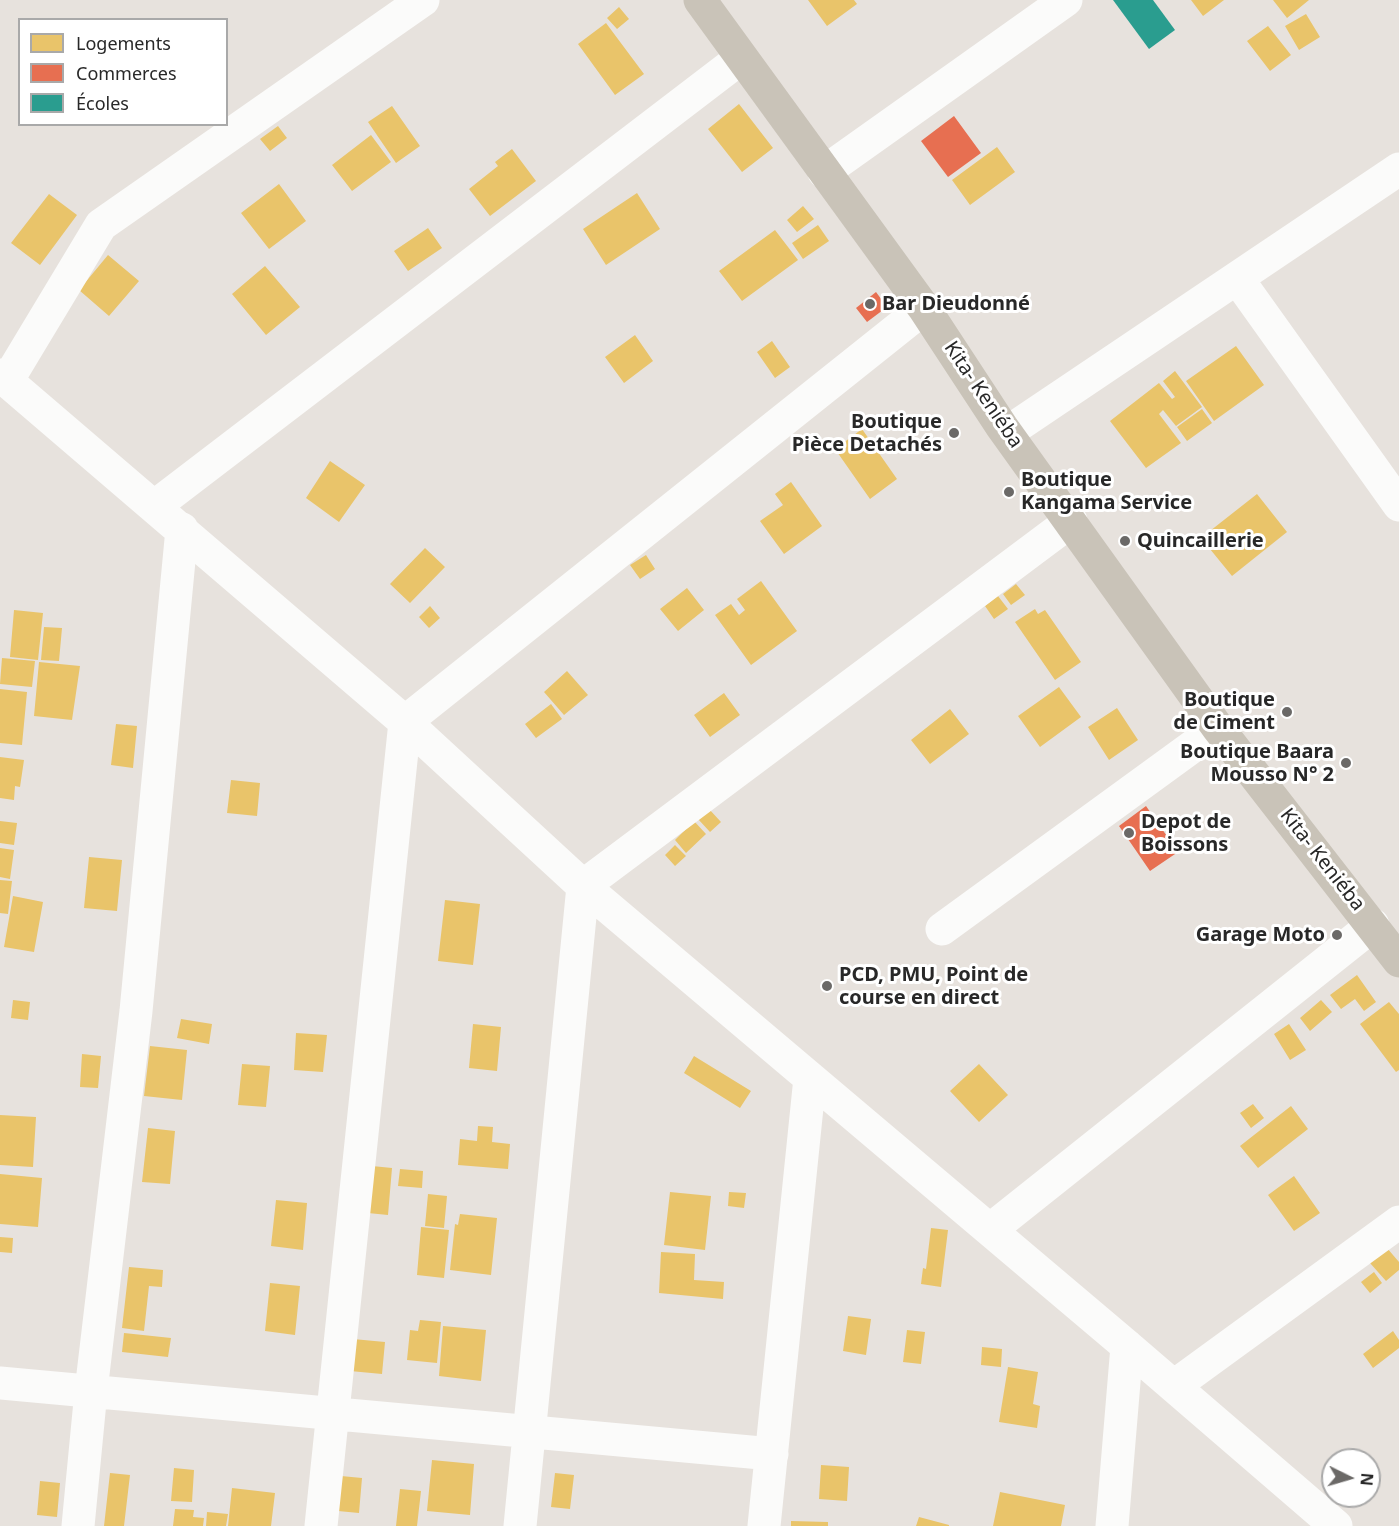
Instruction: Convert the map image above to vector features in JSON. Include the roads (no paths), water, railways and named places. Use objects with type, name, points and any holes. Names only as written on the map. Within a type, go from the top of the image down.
[{"type":"main road","name":"Kita- Keniéba","points":[[700,0],[924,308],[1008,432],[1218,728],[1399,961]]},
{"type":"street","points":[[423,0],[101,225],[4,378],[405,722],[583,886],[1127,1346],[1336,1526]]},
{"type":"street","points":[[824,172],[1066,0]]},
{"type":"street","points":[[155,506],[741,58]]},
{"type":"street","points":[[1008,432],[1399,169]]},
{"type":"street","points":[[1237,278],[1399,505]]},
{"type":"street","points":[[321,1526],[405,722],[924,308]]},
{"type":"street","points":[[520,1526],[583,886],[1071,521]]},
{"type":"street","points":[[78,1526],[91,1391],[136,1011],[183,530]]},
{"type":"street","points":[[942,929],[1218,728]]},
{"type":"street","points":[[990,1230],[1373,925]]},
{"type":"street","points":[[764,1526],[810,1078]]},
{"type":"street","points":[[1174,1386],[1399,1222]]},
{"type":"street","points":[[1112,1526],[1127,1346]]},
{"type":"street","points":[[0,1383],[772,1454]]},
{"type":"place","name":"Bar Dieudonné","points":[[870,304]]},
{"type":"place","name":"Boutique Pièce Detachés","points":[[954,433]]},
{"type":"place","name":"Boutique Kangama Service","points":[[1009,492]]},
{"type":"place","name":"Quincaillerie","points":[[1125,541]]},
{"type":"place","name":"Boutique de Ciment","points":[[1287,712]]},
{"type":"place","name":"Boutique Baara Mousso N° 2","points":[[1346,763]]},
{"type":"place","name":"Depot de Boissons","points":[[1129,833]]},
{"type":"place","name":"Garage Moto","points":[[1337,935]]},
{"type":"place","name":"PCD, PMU, Point de course en direct","points":[[827,986]]}]
